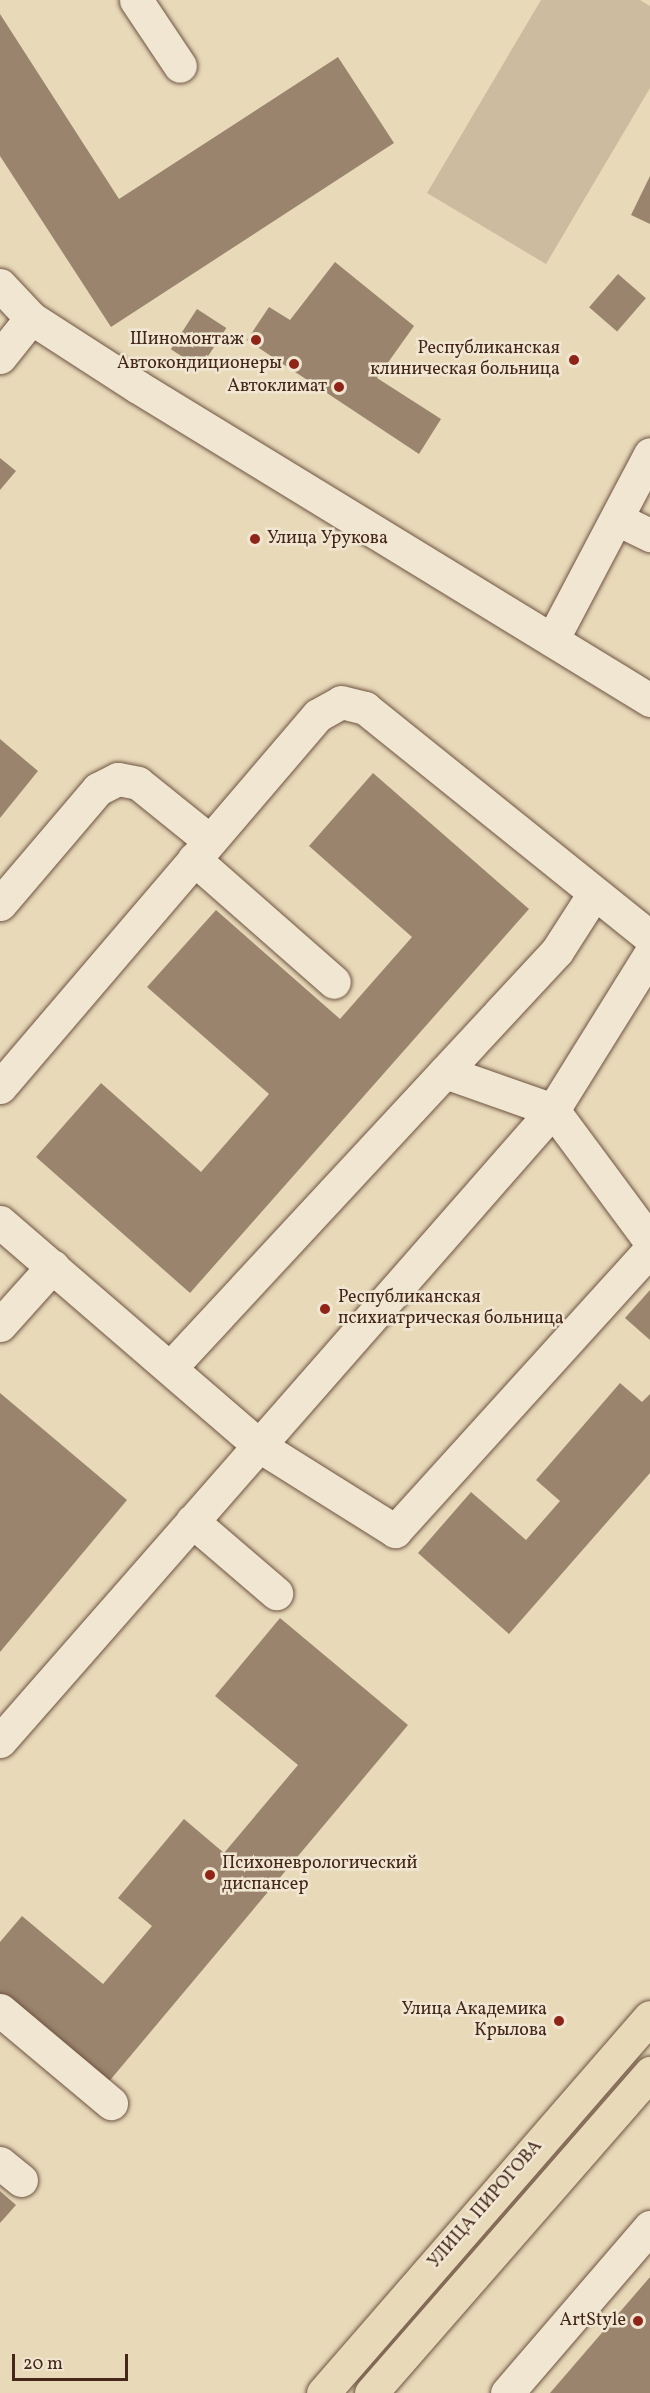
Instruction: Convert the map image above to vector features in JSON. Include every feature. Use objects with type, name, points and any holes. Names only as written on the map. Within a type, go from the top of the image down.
[{"type":"main road","name":"УЛИЦА ПИРОГОВА","points":[[323,2393],[650,2017]]},
{"type":"main road","name":"УЛИЦА ПИРОГОВА","points":[[371,2393],[650,2073]]},
{"type":"street","points":[[136,0],[180,66]]},
{"type":"street","points":[[0,285],[32,318],[650,700]]},
{"type":"street","points":[[0,357],[32,318]]},
{"type":"street","points":[[552,639],[650,454]]},
{"type":"street","points":[[617,519],[650,535]]},
{"type":"street","points":[[0,1087],[318,715],[341,702],[365,708],[593,895],[650,937]]},
{"type":"street","points":[[0,904],[98,789],[118,779],[138,783],[201,850],[334,982]]},
{"type":"street","points":[[170,1368],[557,951],[593,895]]},
{"type":"street","points":[[0,1741],[553,1110],[650,954]]},
{"type":"street","points":[[446,1072],[553,1110],[650,1241]]},
{"type":"street","points":[[0,1222],[258,1445],[394,1531],[650,1250]]},
{"type":"street","points":[[0,1325],[53,1266]]},
{"type":"street","points":[[192,1521],[276,1593]]},
{"type":"street","points":[[0,2010],[111,2103]]},
{"type":"street","points":[[507,2393],[650,2227]]},
{"type":"shaded area","points":[[541,0],[640,0],[650,6],[650,88],[546,264],[427,193]]},
{"type":"building","points":[[0,14],[119,199],[338,57],[394,143],[111,327],[0,156]]},
{"type":"building","points":[[650,176],[650,224],[631,215]]},
{"type":"building","points":[[335,262],[414,326],[377,378],[441,419],[419,454],[247,340],[269,307],[290,320]]},
{"type":"building","points":[[618,274],[646,298],[617,331],[589,307]]},
{"type":"building","points":[[197,309],[226,328],[200,368],[171,349]]},
{"type":"building","points":[[0,458],[16,471],[0,490]]},
{"type":"building","points":[[0,739],[38,771],[0,818]]},
{"type":"building","points":[[373,773],[529,909],[190,1293],[36,1157],[101,1083],[201,1172],[269,1094],[147,987],[216,910],[340,1019],[412,937],[309,846]]},
{"type":"building","points":[[650,1290],[650,1340],[625,1318]]},
{"type":"building","points":[[620,1383],[642,1402],[650,1394],[650,1473],[509,1634],[418,1553],[471,1492],[526,1540],[560,1501],[536,1480]]},
{"type":"building","points":[[0,1393],[127,1500],[0,1652]]},
{"type":"building","name":"Психоневрологический диспансер","points":[[280,1618],[408,1725],[101,2091],[0,2007],[0,1942],[22,1916],[103,1984],[152,1926],[118,1898],[184,1819],[224,1853],[298,1765],[215,1696]]},
{"type":"building","points":[[0,2191],[16,2205],[0,2223]]},
{"type":"building","points":[[650,2277],[650,2393],[550,2393]]},
{"type":"place","name":"Шиномонтаж","points":[[256,340]]},
{"type":"place","name":"Республиканская клиническая больница","points":[[574,360]]},
{"type":"place","name":"Автокондиционеры","points":[[294,364]]},
{"type":"place","name":"Автоклимат","points":[[339,387]]},
{"type":"place","name":"Улица Урукова","points":[[255,539]]},
{"type":"place","name":"Республиканская психиатрическая больница","points":[[325,1309]]},
{"type":"place","name":"Психоневрологический диспансер","points":[[210,1875]]},
{"type":"place","name":"Улица Академика Крылова","points":[[559,2021]]},
{"type":"place","name":"ArtStyle","points":[[638,2321]]}]
